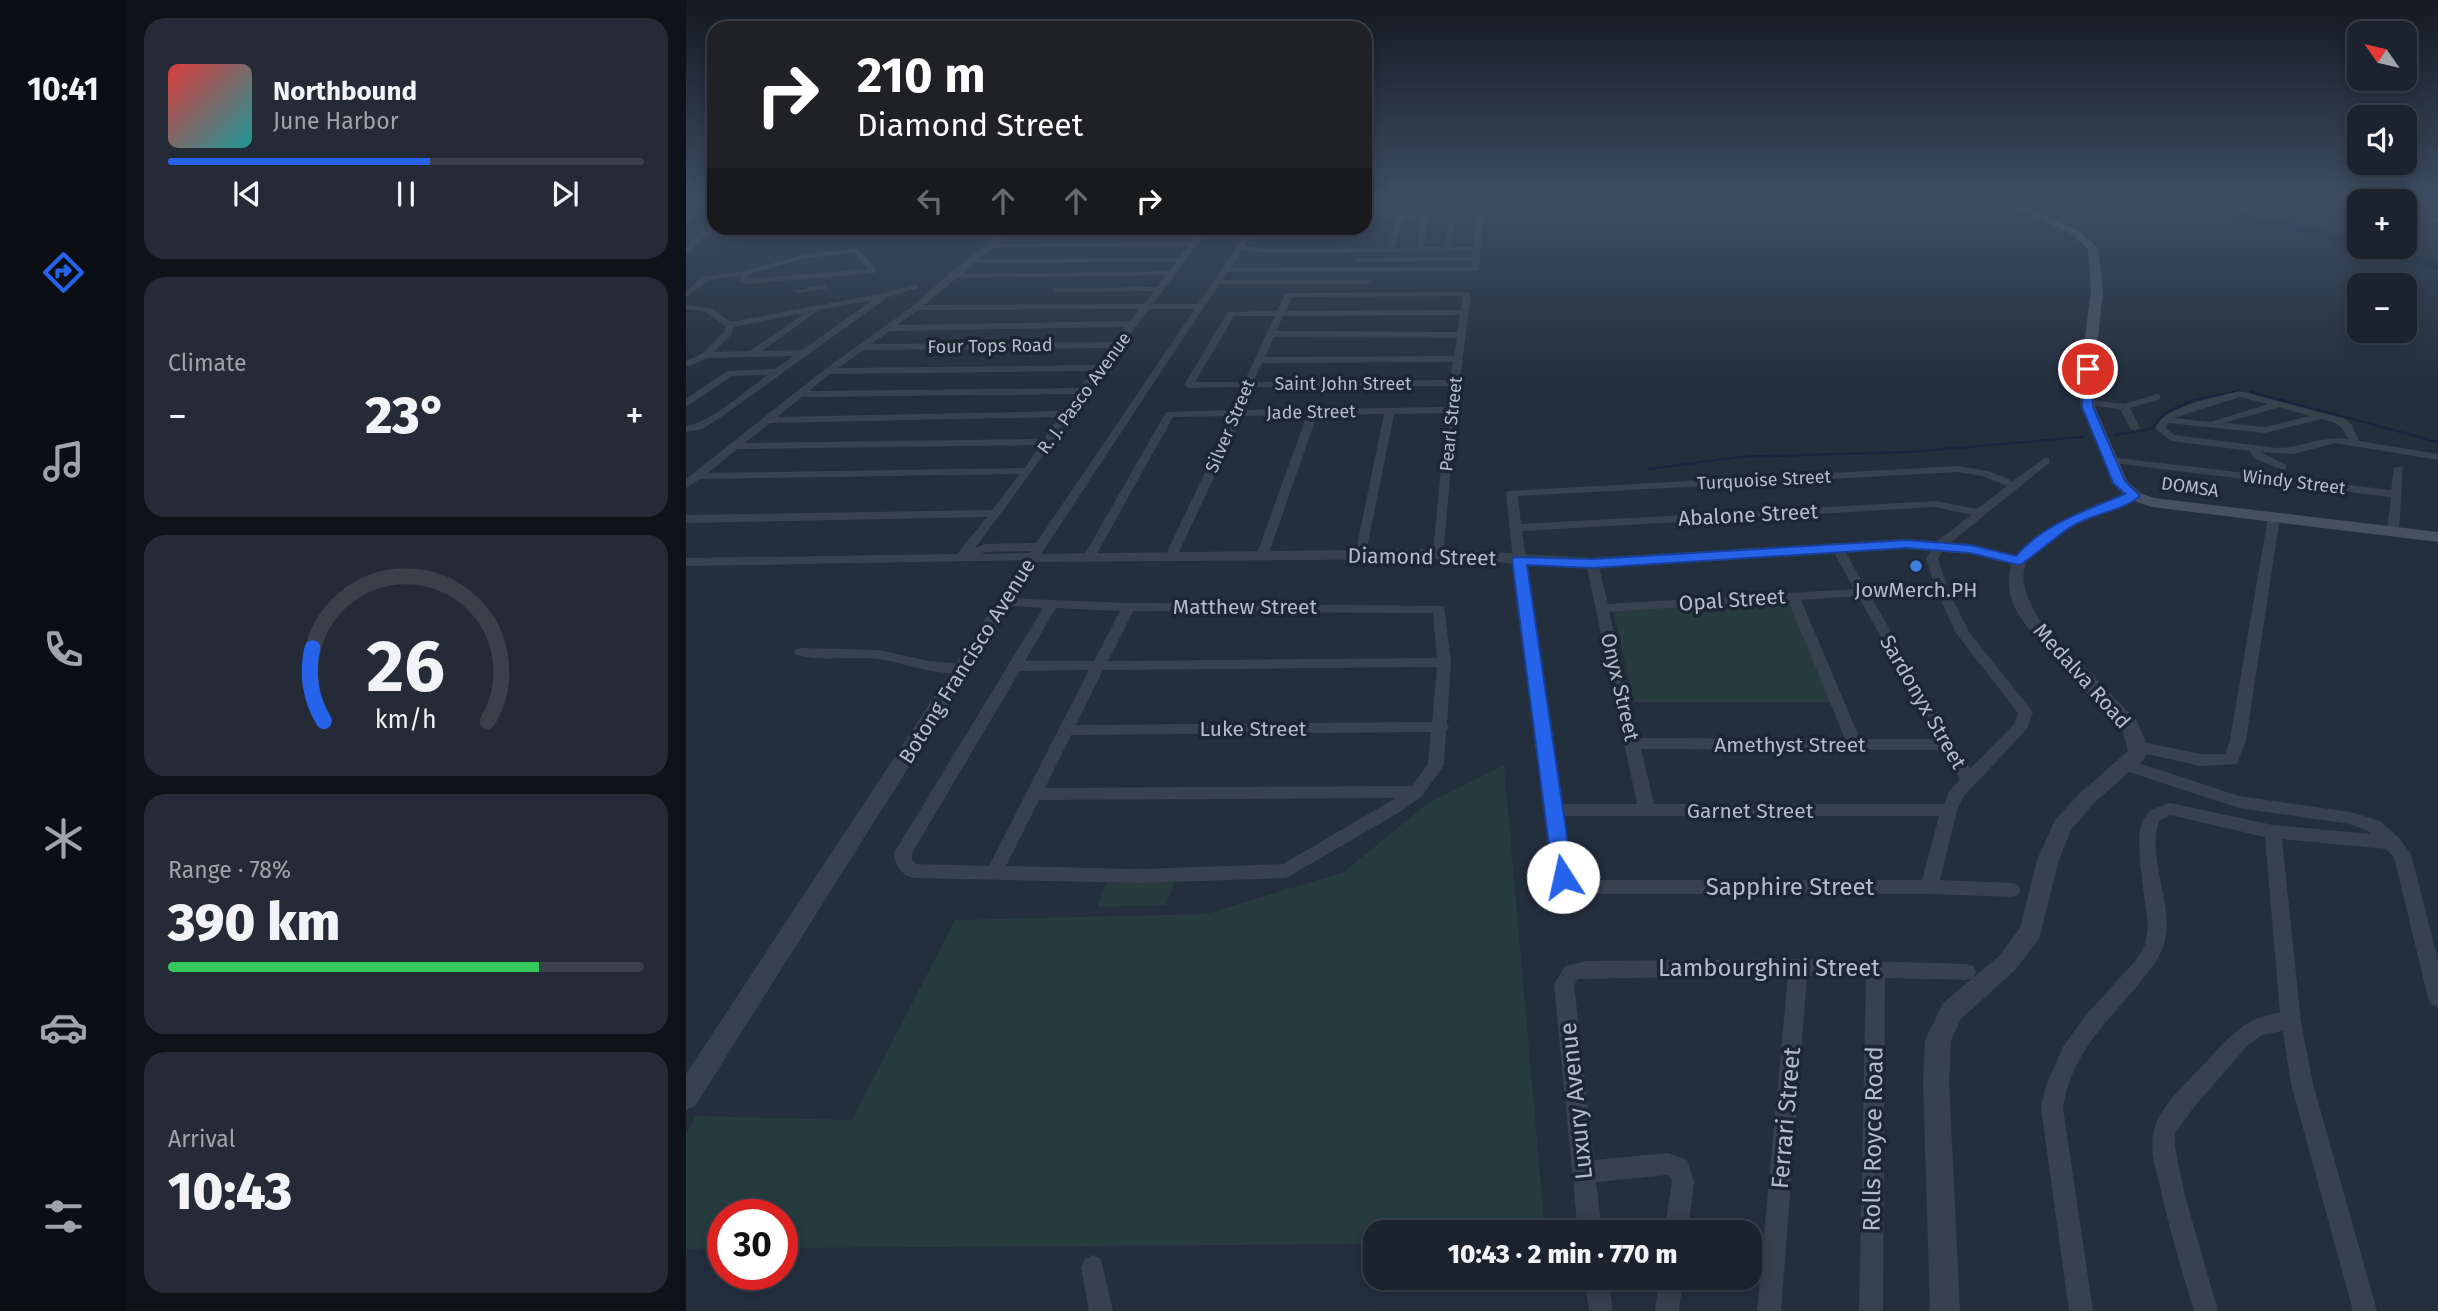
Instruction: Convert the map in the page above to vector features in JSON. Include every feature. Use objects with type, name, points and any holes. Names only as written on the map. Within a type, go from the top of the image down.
[{"type":"main road","name":"DOMSA","points":[[2094,260],[2097,291],[2086,382],[2087,402],[2120,483],[2134,496],[2152,502],[2438,537]]},
{"type":"street","points":[[686,295],[707,278],[746,273],[795,260]]},
{"type":"street","points":[[821,260],[828,273]]},
{"type":"street","points":[[746,273],[743,280],[748,282],[873,271],[865,260]]},
{"type":"street","points":[[686,485],[765,420],[916,307],[972,261],[1144,260]]},
{"type":"street","name":"R. J. Pasco Avenue","points":[[961,558],[1028,471],[1064,414],[1182,260]]},
{"type":"street","name":"Botong Francisco Avenue","points":[[686,1097],[1036,552],[1232,260]]},
{"type":"street","points":[[1224,270],[1475,269],[1476,260]]},
{"type":"street","points":[[1258,281],[1266,270]]},
{"type":"street","points":[[952,276],[1170,273]]},
{"type":"street","points":[[1040,307],[1071,274]]},
{"type":"street","points":[[1216,282],[1367,282]]},
{"type":"street","points":[[686,307],[708,310],[729,325],[885,295],[915,286]]},
{"type":"street","points":[[796,291],[824,287]]},
{"type":"street","points":[[1056,290],[1158,289]]},
{"type":"street","name":"Pearl Street","points":[[1289,295],[1466,294],[1451,410],[1439,554]]},
{"type":"street","points":[[688,429],[716,416],[885,295]]},
{"type":"street","name":"Silver Street","points":[[1171,556],[1239,413],[1247,385],[1289,295]]},
{"type":"street","points":[[751,355],[821,306]]},
{"type":"street","points":[[916,307],[1200,306]]},
{"type":"street","points":[[1350,335],[1396,312]]},
{"type":"street","points":[[1280,313],[1464,312]]},
{"type":"street","name":"Saint John Street","points":[[1280,313],[1231,314],[1189,385],[1455,383]]},
{"type":"street","points":[[888,328],[1134,324]]},
{"type":"street","points":[[706,355],[729,332],[729,325]]},
{"type":"street","points":[[971,346],[994,327]]},
{"type":"street","points":[[1270,334],[1462,335]]},
{"type":"street","name":"Four Tops Road","points":[[863,347],[1118,345]]},
{"type":"street","points":[[686,363],[706,355],[805,354]]},
{"type":"street","points":[[1258,360],[1459,359]]},
{"type":"street","points":[[828,371],[1099,368]]},
{"type":"street","points":[[686,403],[730,373],[780,372]]},
{"type":"street","points":[[2182,400],[2226,388],[2240,389],[2250,395]]},
{"type":"street","points":[[799,394],[1082,391]]},
{"type":"street","points":[[2354,442],[2347,425],[2342,421],[2250,395],[2232,394],[2173,413],[2161,429],[2172,438],[2254,448],[2294,451],[2335,440],[2438,457]]},
{"type":"street","points":[[2087,402],[2124,407],[2157,397]]},
{"type":"street","points":[[2207,424],[2282,404]]},
{"type":"street","points":[[2124,407],[2135,428]]},
{"type":"street","name":"Jade Street","points":[[1089,557],[1170,414],[1451,410]]},
{"type":"street","points":[[1360,555],[1390,411]]},
{"type":"street","points":[[1262,556],[1313,412]]},
{"type":"street","points":[[765,420],[1064,414]]},
{"type":"street","points":[[2166,420],[2265,430],[2322,415]]},
{"type":"street","points":[[734,446],[1046,442]]},
{"type":"street","points":[[2254,448],[2258,456],[2282,467]]},
{"type":"street","name":"Windy Street","points":[[2109,460],[2396,494]]},
{"type":"street","points":[[1929,887],[1948,810],[1956,794],[2022,725],[2026,712],[1963,633],[1943,592],[1932,559],[1939,546],[2045,461]]},
{"type":"street","points":[[2393,531],[2399,468]]},
{"type":"street","name":"Turquoise Street","points":[[1516,528],[1512,493],[1958,470],[1984,473],[2014,485]]},
{"type":"street","points":[[697,476],[1028,471]]},
{"type":"street","points":[[2019,561],[2028,551],[2069,522],[2134,496]]},
{"type":"street","name":"Abalone Street","points":[[1516,528],[1936,504],[1978,513]]},
{"type":"street","points":[[686,519],[995,513]]},
{"type":"street","points":[[1945,1311],[1936,1081],[1938,1040],[1952,1011],[2007,963],[2031,932],[2048,860],[2062,826],[2087,798],[2132,756],[2231,760],[2238,740],[2274,517]]},
{"type":"street","points":[[1516,528],[1552,810]]},
{"type":"street","name":"Diamond Street","points":[[1036,552],[1089,557],[1439,554],[1592,563],[1906,544],[1970,549],[2019,561]]},
{"type":"street","name":"Sardonyx Street","points":[[1838,549],[1969,781]]},
{"type":"street","points":[[686,562],[961,558],[1036,552]]},
{"type":"street","name":"Medalva Road","points":[[2019,561],[2016,578],[2021,603],[2034,624],[2130,726],[2132,756]]},
{"type":"street","name":"Onyx Street","points":[[1592,563],[1647,811]]},
{"type":"street","name":"Opal Street","points":[[1602,608],[1861,592]]},
{"type":"street","points":[[1793,596],[1855,745]]},
{"type":"street","points":[[1014,666],[1444,662],[1436,765],[1416,792],[1286,871],[1140,876],[913,871],[904,863],[903,853],[1014,666],[1051,606]]},
{"type":"street","name":"Matthew Street","points":[[1002,607],[1034,610],[1051,606],[1439,609],[1444,662]]},
{"type":"street","points":[[994,872],[1128,607]]},
{"type":"street","points":[[801,652],[879,654],[929,666],[963,669]]},
{"type":"street","name":"Luke Street","points":[[1066,730],[1441,727]]},
{"type":"street","name":"Amethyst Street","points":[[1633,743],[1947,745]]},
{"type":"street","points":[[2132,756],[2239,802],[2364,822],[2374,826],[2402,854],[2438,998]]},
{"type":"street","points":[[1034,794],[1416,792]]},
{"type":"street","points":[[2081,1311],[2052,1108],[2054,1086],[2068,1052],[2146,962],[2156,941],[2156,911],[2147,841],[2150,820],[2160,810],[2171,809],[2273,832],[2393,844]]},
{"type":"street","name":"Garnet Street","points":[[1552,810],[1948,810]]},
{"type":"street","name":"Sapphire Street","points":[[1552,810],[1563,877],[1567,885],[1578,887],[1929,887],[2012,890]]},
{"type":"street","points":[[2273,832],[2291,1022],[2302,1084],[2365,1311]]},
{"type":"street","name":"Lambourghini Street","points":[[1572,972],[1587,969],[1798,967],[1966,972]]},
{"type":"street","name":"Ferrari Street","points":[[1769,1311],[1798,967]]},
{"type":"street","name":"Rolls Royce Road","points":[[1871,1311],[1876,968]]},
{"type":"street","name":"Luxury Avenue","points":[[1572,972],[1564,984],[1588,1220]]},
{"type":"street","points":[[2206,1311],[2165,1162],[2164,1133],[2174,1116],[2249,1029],[2269,1022],[2291,1022]]},
{"type":"street","points":[[1582,1172],[1668,1164],[1679,1168],[1682,1181],[1677,1220]]},
{"type":"street","points":[[1093,1267],[1101,1311]]},
{"type":"street","points":[[1598,1290],[1601,1311]]},
{"type":"street","points":[[1667,1311],[1670,1290]]},
{"type":"green space","points":[[1788,599],[1832,702],[1634,702],[1613,610]]},
{"type":"green space","points":[[1504,765],[1544,1220],[1363,1220],[1363,1244],[798,1248],[798,1199],[707,1199],[707,1248],[686,1249],[686,1133],[696,1116],[852,1120],[955,920],[1206,914],[1344,872],[1428,803]]},
{"type":"green space","points":[[1175,881],[1166,905],[1097,907],[1106,883]]},
{"type":"waterway","points":[[2417,260],[2438,266]]},
{"type":"waterway","points":[[2115,435],[2150,429],[2167,412],[2194,400],[2240,391]]},
{"type":"waterway","points":[[2251,392],[2438,442]]},
{"type":"waterway","points":[[1649,469],[1739,457],[1910,452],[2082,437]]},
{"type":"place","name":"JowMerch.PH","points":[[1916,566]]},
{"type":"route","points":[[1563,877],[1519,560],[1560,564],[1592,563],[1906,544],[1970,549],[2019,561],[2044,538],[2069,522],[2134,496],[2120,483],[2088,407],[2088,369]]}]
